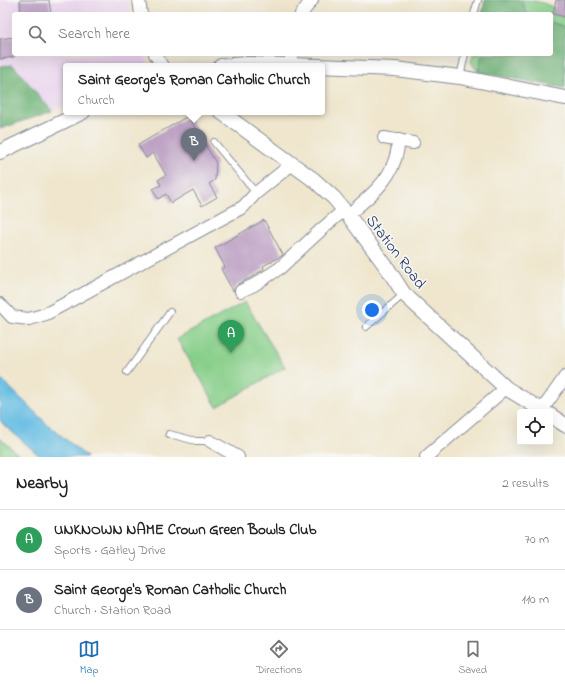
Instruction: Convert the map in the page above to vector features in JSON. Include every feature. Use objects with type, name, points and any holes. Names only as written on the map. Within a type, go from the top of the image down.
[{"type":"street","points":[[139,0],[141,12]]},
{"type":"street","points":[[302,12],[312,0]]},
{"type":"street","points":[[256,63],[291,59],[395,69],[460,77],[565,98]]},
{"type":"street","points":[[0,152],[77,115]]},
{"type":"street","name":"Station Road","points":[[225,115],[314,180],[334,198],[388,269],[404,294],[506,388],[541,409]]},
{"type":"street","points":[[384,138],[413,143]]},
{"type":"street","points":[[241,291],[254,285],[280,268],[323,228],[346,213],[382,183],[390,172],[394,162],[399,140]]},
{"type":"street","points":[[0,304],[12,317],[29,319],[46,314],[243,207],[256,193],[292,164]]},
{"type":"street","points":[[548,409],[565,377]]},
{"type":"street","points":[[426,457],[506,388]]},
{"type":"street","name":"Station Road","points":[[553,417],[565,425]]},
{"type":"street","points":[[210,441],[238,457]]},
{"type":"lane","points":[[475,12],[478,0]]},
{"type":"lane","points":[[460,77],[465,56]]},
{"type":"lane","points":[[214,142],[256,193]]},
{"type":"lane","points":[[366,327],[404,294]]},
{"type":"lane","points":[[127,372],[170,312]]},
{"type":"lane","points":[[169,434],[196,441],[210,441]]},
{"type":"shaded area","points":[[0,0],[128,0],[131,12],[12,12],[12,56],[145,56],[148,63],[63,63],[63,108],[62,106],[52,111],[0,129]]},
{"type":"green space","points":[[485,0],[521,0],[526,12],[482,12]]},
{"type":"green space","points":[[521,0],[530,0],[546,4],[554,8],[553,14],[553,12],[525,12]]},
{"type":"green space","points":[[553,14],[565,17],[565,27],[553,23]]},
{"type":"green space","points":[[553,23],[565,27],[565,88],[478,72],[482,56],[553,56]]},
{"type":"green space","points":[[472,56],[482,56],[478,72],[471,62]]},
{"type":"green space","points":[[13,65],[52,111],[0,129],[0,66]]},
{"type":"green space","points":[[245,302],[285,367],[217,407],[177,339]]},
{"type":"green space","points":[[0,438],[21,457],[0,457]]},
{"type":"water","points":[[0,378],[47,424],[87,457],[41,457],[3,424],[0,420]]},
{"type":"building","points":[[20,0],[49,0],[51,12],[21,12]]},
{"type":"building","points":[[556,0],[565,0],[565,17],[553,14]]},
{"type":"building","points":[[12,37],[12,56],[14,57],[0,59],[0,39]]},
{"type":"building","points":[[188,116],[216,163],[215,180],[209,184],[217,197],[202,206],[193,190],[171,203],[166,194],[158,199],[153,189],[161,185],[158,180],[166,175],[153,153],[146,158],[138,145]]},
{"type":"building","points":[[264,220],[283,255],[263,266],[264,269],[238,284],[233,291],[221,269],[225,267],[215,248]]},
{"type":"place","name":"Saint George's Roman Catholic Church","points":[[194,161]]},
{"type":"place","name":"UNKNOWN NAME Crown Green Bowls Club","points":[[231,353]]}]
